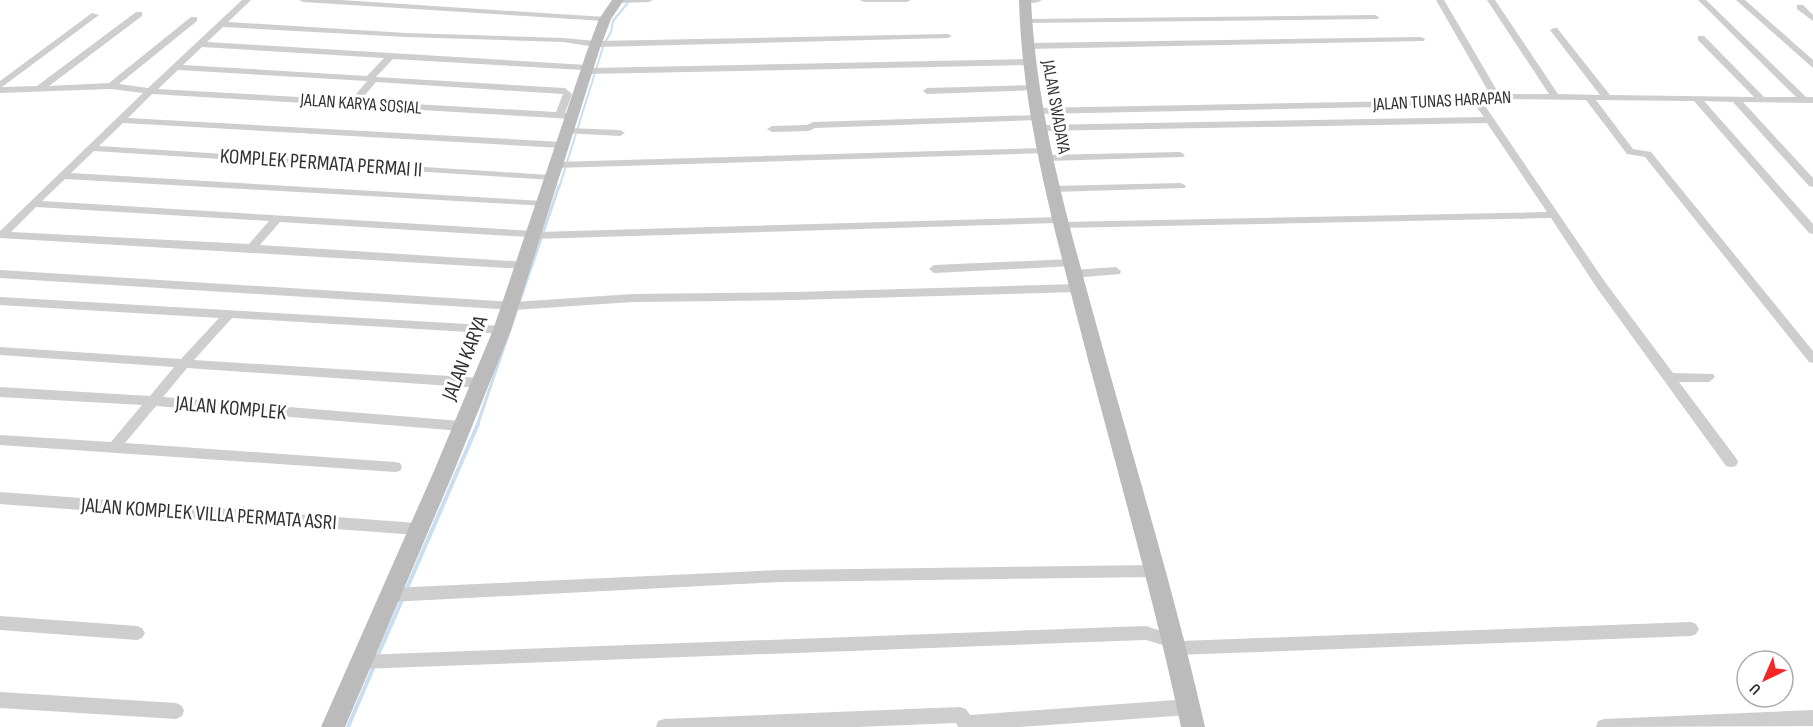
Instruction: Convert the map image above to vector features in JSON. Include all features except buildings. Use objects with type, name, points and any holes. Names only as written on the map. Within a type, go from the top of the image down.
[{"type":"street","points":[[247,0],[2,235],[523,265]]},
{"type":"street","points":[[303,0],[605,19]]},
{"type":"street","points":[[623,0],[649,0]]},
{"type":"street","name":"JALAN KARYA","points":[[333,727],[370,662],[417,529],[512,306],[523,265],[535,235],[542,204],[559,168],[568,129],[601,44],[605,19],[623,0]]},
{"type":"street","points":[[864,0],[907,0]]},
{"type":"street","points":[[1025,0],[1038,0]]},
{"type":"street","name":"JALAN SWADAYA","points":[[1025,0],[1029,62],[1037,119],[1059,222],[1175,645],[1191,717]]},
{"type":"street","points":[[1440,0],[1496,97]]},
{"type":"street","points":[[1491,0],[1555,97]]},
{"type":"street","points":[[1701,0],[1808,100]]},
{"type":"street","points":[[1740,0],[1813,66]]},
{"type":"street","points":[[1800,7],[1813,19]]},
{"type":"street","points":[[40,88],[139,14]]},
{"type":"street","points":[[0,85],[96,15]]},
{"type":"street","points":[[1025,21],[1375,17]]},
{"type":"street","points":[[111,86],[195,19]]},
{"type":"street","points":[[221,24],[405,35],[563,40],[601,44],[948,36]]},
{"type":"street","points":[[1554,30],[1607,97]]},
{"type":"street","points":[[354,102],[405,35]]},
{"type":"street","points":[[1701,38],[1761,99]]},
{"type":"street","points":[[1028,46],[1421,39]]},
{"type":"street","points":[[200,44],[591,71],[1029,62]]},
{"type":"street","points":[[176,67],[565,91],[568,94],[568,129]]},
{"type":"street","name":"JALAN KARYA SOSIAL","points":[[0,90],[111,86],[150,91],[354,102],[568,129]]},
{"type":"street","points":[[927,91],[1033,88]]},
{"type":"street","name":"JALAN TUNAS HARAPAN","points":[[1037,119],[1478,102],[1496,97],[1808,100]]},
{"type":"street","points":[[1589,97],[1630,152],[1648,154],[1813,358]]},
{"type":"street","points":[[1696,98],[1813,231]]},
{"type":"street","points":[[1735,99],[1813,184]]},
{"type":"street","points":[[1478,102],[1601,285],[1731,462]]},
{"type":"street","points":[[772,129],[809,128],[813,125],[857,122],[1037,119],[1490,120]]},
{"type":"street","points":[[121,120],[620,132]]},
{"type":"street","name":"KOMPLEK PERMATA PERMAI II","points":[[91,148],[559,168],[1045,154],[1180,155]]},
{"type":"street","points":[[63,176],[542,204]]},
{"type":"street","points":[[1052,189],[1181,186]]},
{"type":"street","points":[[33,204],[535,235],[1059,222],[1555,215]]},
{"type":"street","points":[[252,248],[278,218]]},
{"type":"street","points":[[934,269],[1073,275]]},
{"type":"street","points":[[0,274],[512,306],[633,298],[795,296],[1116,271]]},
{"type":"street","points":[[0,301],[502,330]]},
{"type":"street","points":[[113,449],[184,363],[228,315]]},
{"type":"street","points":[[0,351],[481,383]]},
{"type":"street","points":[[1669,378],[1709,377]]},
{"type":"street","name":"JALAN KOMPLEK","points":[[0,392],[153,401],[461,426]]},
{"type":"street","points":[[0,440],[395,466]]},
{"type":"street","name":"JALAN KOMPLEK VILLA PERMATA ASRI","points":[[0,498],[417,529]]},
{"type":"street","points":[[394,594],[780,576],[1155,571]]},
{"type":"street","points":[[0,623],[137,633]]},
{"type":"street","points":[[370,662],[1146,633],[1175,645],[1691,629]]},
{"type":"street","points":[[0,700],[176,711]]},
{"type":"street","points":[[664,727],[960,715],[967,725],[1191,717]]},
{"type":"street","points":[[1604,727],[1813,717]]},
{"type":"waterway","points":[[559,188],[604,44],[611,32],[613,21],[630,0]]},
{"type":"waterway","points":[[477,426],[559,186]]},
{"type":"waterway","points":[[407,588],[478,424]]},
{"type":"waterway","points":[[377,657],[402,600]]},
{"type":"waterway","points":[[348,727],[374,666]]}]
